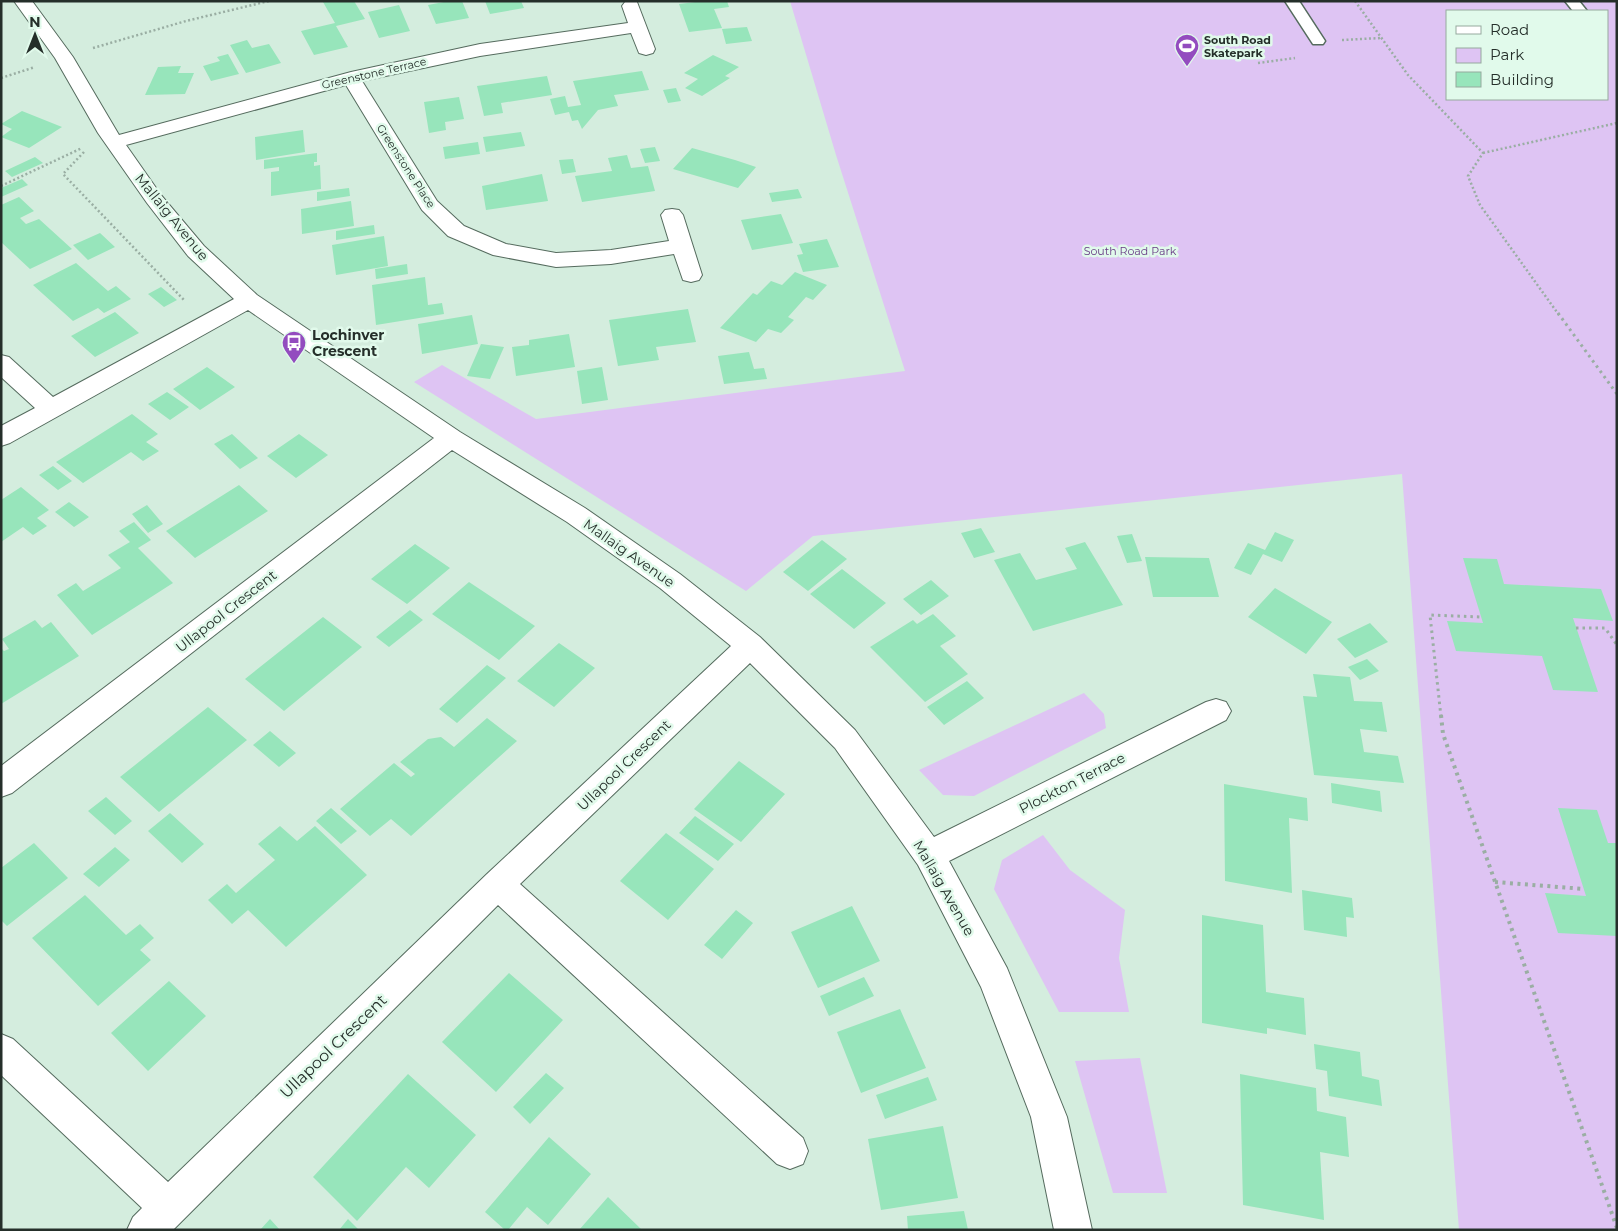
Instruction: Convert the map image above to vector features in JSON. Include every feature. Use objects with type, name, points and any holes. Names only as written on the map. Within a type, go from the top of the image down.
[{"type":"street","name":"Mallaig Avenue","points":[[23,1],[64,57],[104,140],[196,251],[249,300],[451,438],[576,515],[670,581],[750,645],[845,739],[929,855],[995,979],[1049,1117],[1073,1230]]},
{"type":"street","points":[[631,6],[646,49]]},
{"type":"street","name":"Greenstone Terrace","points":[[104,140],[351,78],[480,50],[638,27]]},
{"type":"street","name":"Greenstone Place","points":[[351,78],[429,205],[456,231],[501,250],[556,260],[611,257],[682,246]]},
{"type":"street","points":[[672,215],[691,275]]},
{"type":"street","points":[[1,437],[50,408],[249,300]]},
{"type":"street","points":[[1,363],[50,408]]},
{"type":"street","name":"Ullapool Crescent","points":[[1,784],[451,438]]},
{"type":"street","name":"Ullapool Crescent","points":[[1,1051],[157,1218],[498,884],[750,645]]},
{"type":"street","name":"Plockton Terrace","points":[[929,855],[1216,711]]},
{"type":"street","points":[[498,884],[790,1151]]},
{"type":"lane","points":[[1292,1],[1318,42]]},
{"type":"path","points":[[1,78],[64,57],[186,21],[269,1]]},
{"type":"path","points":[[1355,1],[1408,75],[1484,153]]},
{"type":"path","points":[[1617,123],[1484,153],[1468,176],[1480,205],[1617,394]]},
{"type":"path","points":[[1,186],[104,140]]},
{"type":"path","points":[[104,140],[63,174],[206,324]]},
{"type":"path","points":[[1481,617],[1430,614],[1443,734],[1617,1228]]},
{"type":"path","points":[[1576,628],[1605,628],[1617,645]]},
{"type":"path","points":[[1496,882],[1584,889]]},
{"type":"green space","name":"South Road Park","points":[[790,1],[1617,1],[1617,1230],[1459,1230],[1402,474],[813,536],[746,591],[414,382],[442,365],[536,419],[905,371],[836,155]]},
{"type":"green space","points":[[1084,693],[1104,714],[1106,728],[974,796],[943,795],[919,770]]},
{"type":"green space","points":[[1043,835],[1070,870],[1125,910],[1119,958],[1129,1012],[1059,1012],[994,889],[1002,860]]},
{"type":"green space","points":[[1140,1058],[1167,1193],[1113,1193],[1075,1061]]},
{"type":"building","points":[[354,1],[365,19],[336,26],[348,47],[314,55],[301,31],[335,23],[323,2]]},
{"type":"building","points":[[449,1],[462,1],[469,18],[436,24],[428,5]]},
{"type":"building","points":[[485,1],[521,1],[524,8],[490,14]]},
{"type":"building","points":[[727,1],[729,7],[714,9],[722,28],[689,32],[679,4]]},
{"type":"building","points":[[399,5],[410,31],[379,38],[368,12]]},
{"type":"building","points":[[747,27],[752,41],[726,44],[722,29]]},
{"type":"building","points":[[247,40],[252,48],[269,44],[281,63],[246,73],[230,45]]},
{"type":"building","points":[[228,54],[239,74],[211,81],[203,66],[220,61],[217,57]]},
{"type":"building","points":[[713,55],[739,67],[725,76],[730,78],[702,96],[685,88],[698,79],[684,73]]},
{"type":"building","points":[[181,66],[178,73],[194,73],[185,94],[145,95],[158,67]]},
{"type":"building","points":[[642,71],[649,90],[614,95],[618,106],[598,110],[582,129],[578,120],[572,121],[569,112],[555,115],[550,99],[565,96],[568,107],[581,105],[573,81]]},
{"type":"building","points":[[547,76],[552,95],[501,103],[503,113],[484,116],[477,86]]},
{"type":"building","points":[[676,88],[681,101],[668,103],[663,90]]},
{"type":"building","points":[[459,97],[464,119],[445,122],[446,130],[429,133],[424,102]]},
{"type":"building","points":[[22,111],[62,127],[29,148],[1,137],[12,129],[1,124]]},
{"type":"building","points":[[303,130],[305,152],[256,160],[255,137]]},
{"type":"building","points":[[521,132],[525,146],[486,152],[483,137]]},
{"type":"building","points":[[478,142],[480,154],[445,159],[443,147]]},
{"type":"building","points":[[655,147],[660,161],[645,163],[640,149]]},
{"type":"building","points":[[692,148],[756,167],[738,188],[673,169]]},
{"type":"building","points":[[317,153],[317,162],[314,162],[314,166],[320,165],[321,189],[271,196],[271,172],[279,171],[279,167],[264,169],[264,160]]},
{"type":"building","points":[[627,155],[631,168],[648,166],[655,191],[582,202],[575,176],[612,171],[608,158]]},
{"type":"building","points":[[35,157],[43,163],[12,177],[5,171]]},
{"type":"building","points":[[573,159],[576,172],[562,174],[559,160]]},
{"type":"building","points":[[542,174],[548,201],[486,210],[482,186]]},
{"type":"building","points":[[22,179],[28,185],[1,197],[1,188]]},
{"type":"building","points":[[349,188],[350,196],[317,201],[317,192]]},
{"type":"building","points":[[798,189],[802,198],[772,202],[769,193]]},
{"type":"building","points":[[19,197],[34,211],[20,218],[26,224],[39,219],[72,249],[30,269],[1,242],[1,205]]},
{"type":"building","points":[[351,201],[354,226],[302,234],[301,209]]},
{"type":"building","points":[[781,214],[793,243],[752,250],[741,220]]},
{"type":"building","points":[[374,225],[375,234],[336,240],[336,231]]},
{"type":"building","points":[[100,233],[115,247],[88,260],[73,245]]},
{"type":"building","points":[[384,236],[388,266],[336,275],[332,245]]},
{"type":"building","points":[[827,239],[839,267],[803,272],[797,255],[803,254],[799,244]]},
{"type":"building","points":[[76,263],[108,291],[116,286],[131,299],[104,313],[98,308],[73,321],[33,285]]},
{"type":"building","points":[[407,264],[408,274],[376,279],[375,269]]},
{"type":"building","points":[[795,272],[827,285],[813,300],[806,297],[788,317],[794,320],[781,333],[768,329],[756,342],[720,328],[753,293],[757,295],[771,281],[782,285]]},
{"type":"building","points":[[425,277],[428,305],[442,303],[444,314],[376,325],[372,285]]},
{"type":"building","points":[[161,287],[177,300],[164,307],[148,294]]},
{"type":"building","points":[[688,309],[696,342],[656,347],[659,360],[618,366],[609,320]]},
{"type":"building","points":[[115,312],[139,333],[95,357],[71,336]]},
{"type":"building","points":[[472,315],[478,344],[422,354],[418,324]]},
{"type":"building","points":[[569,334],[575,367],[516,376],[512,347],[529,345],[529,340]]},
{"type":"building","points":[[481,344],[504,347],[490,379],[467,376]]},
{"type":"building","points":[[749,352],[754,369],[764,368],[767,379],[724,384],[718,356]]},
{"type":"building","points":[[207,367],[235,387],[200,410],[173,389]]},
{"type":"building","points":[[602,367],[608,400],[582,404],[577,371]]},
{"type":"building","points":[[167,392],[189,407],[170,420],[148,404]]},
{"type":"building","points":[[132,414],[158,434],[146,442],[159,451],[143,461],[131,452],[83,483],[56,462]]},
{"type":"building","points":[[232,434],[258,458],[240,469],[214,444]]},
{"type":"building","points":[[299,434],[328,455],[296,478],[267,456]]},
{"type":"building","points":[[53,466],[72,481],[58,490],[39,475]]},
{"type":"building","points":[[239,485],[268,511],[195,558],[166,531]]},
{"type":"building","points":[[21,487],[49,510],[37,518],[47,526],[33,535],[23,527],[1,542],[1,500]]},
{"type":"building","points":[[69,502],[89,517],[74,527],[55,512]]},
{"type":"building","points":[[147,505],[163,524],[148,533],[132,514]]},
{"type":"building","points":[[134,522],[151,540],[138,548],[173,583],[92,635],[57,595],[76,583],[83,591],[121,568],[108,555],[130,542],[119,531]]},
{"type":"building","points":[[981,528],[995,552],[974,558],[961,533]]},
{"type":"building","points":[[1275,532],[1294,540],[1282,562],[1263,554],[1251,575],[1234,568],[1248,543],[1265,550]]},
{"type":"building","points":[[1132,534],[1142,561],[1127,563],[1117,536]]},
{"type":"building","points":[[822,540],[847,559],[808,591],[783,572]]},
{"type":"building","points":[[1085,542],[1123,605],[1033,631],[994,560],[1020,553],[1036,580],[1077,569],[1065,548]]},
{"type":"building","points":[[415,544],[450,568],[407,604],[371,579]]},
{"type":"building","points":[[1145,557],[1209,558],[1219,597],[1153,597]]},
{"type":"building","points":[[1463,558],[1497,559],[1504,584],[1601,589],[1613,621],[1573,618],[1598,692],[1553,690],[1542,656],[1456,651],[1447,621],[1483,623]]},
{"type":"building","points":[[842,569],[886,603],[854,629],[810,594]]},
{"type":"building","points":[[931,580],[949,596],[921,615],[903,599]]},
{"type":"building","points":[[469,582],[535,626],[499,660],[432,614]]},
{"type":"building","points":[[1275,588],[1332,622],[1306,654],[1248,617]]},
{"type":"building","points":[[410,610],[423,620],[389,647],[376,637]]},
{"type":"building","points":[[933,614],[956,636],[940,646],[968,674],[925,702],[870,647],[913,620],[917,624]]},
{"type":"building","points":[[323,617],[362,647],[284,711],[245,679]]},
{"type":"building","points":[[35,620],[42,628],[51,622],[79,656],[1,704],[1,648],[4,651],[9,649],[2,639]]},
{"type":"building","points":[[1370,623],[1388,642],[1355,658],[1337,639]]},
{"type":"building","points":[[559,643],[595,668],[554,707],[517,681]]},
{"type":"building","points":[[1367,659],[1379,671],[1360,680],[1348,667]]},
{"type":"building","points":[[487,665],[506,678],[457,723],[439,709]]},
{"type":"building","points":[[1313,674],[1350,677],[1354,701],[1382,702],[1387,732],[1360,729],[1364,752],[1398,756],[1404,783],[1314,775],[1303,696],[1317,697]]},
{"type":"building","points":[[967,681],[984,698],[944,725],[927,707]]},
{"type":"building","points":[[208,707],[247,740],[159,812],[120,777]]},
{"type":"building","points":[[487,718],[517,741],[411,836],[391,819],[370,836],[340,809],[394,763],[411,777],[415,774],[400,762],[428,739],[441,737],[454,747]]},
{"type":"building","points":[[270,731],[296,753],[279,767],[253,745]]},
{"type":"building","points":[[739,761],[785,794],[741,842],[694,809]]},
{"type":"building","points":[[1331,783],[1380,791],[1382,812],[1332,803]]},
{"type":"building","points":[[1224,784],[1307,798],[1308,821],[1289,818],[1292,893],[1225,881]]},
{"type":"building","points":[[106,797],[132,821],[115,835],[88,811]]},
{"type":"building","points":[[331,808],[357,831],[341,844],[316,821]]},
{"type":"building","points":[[1558,808],[1597,810],[1608,843],[1617,843],[1617,936],[1558,933],[1545,893],[1586,896]]},
{"type":"building","points":[[170,813],[204,844],[182,863],[148,831]]},
{"type":"building","points":[[695,816],[734,844],[718,861],[679,833]]},
{"type":"building","points":[[280,826],[297,841],[315,826],[367,875],[286,947],[248,910],[232,924],[208,900],[227,884],[236,893],[275,860],[258,844]]},
{"type":"building","points":[[666,833],[714,869],[668,920],[620,881]]},
{"type":"building","points":[[34,843],[68,878],[7,926],[1,920],[1,868]]},
{"type":"building","points":[[115,847],[130,860],[99,887],[83,874]]},
{"type":"building","points":[[1302,890],[1352,898],[1354,918],[1346,917],[1347,937],[1304,930]]},
{"type":"building","points":[[85,895],[126,935],[140,924],[154,938],[140,950],[151,960],[98,1006],[32,938]]},
{"type":"building","points":[[852,906],[880,961],[818,988],[791,932]]},
{"type":"building","points":[[736,910],[753,923],[722,959],[704,945]]},
{"type":"building","points":[[1202,915],[1263,925],[1266,992],[1304,998],[1306,1035],[1267,1028],[1267,1034],[1202,1023]]},
{"type":"building","points":[[509,973],[563,1020],[496,1092],[442,1042]]},
{"type":"building","points":[[864,977],[874,996],[829,1016],[820,996]]},
{"type":"building","points":[[169,981],[206,1016],[148,1071],[111,1033]]},
{"type":"building","points":[[900,1009],[926,1068],[861,1093],[837,1032]]},
{"type":"building","points":[[1314,1044],[1360,1052],[1362,1076],[1379,1080],[1382,1106],[1329,1096],[1327,1071],[1316,1069]]},
{"type":"building","points":[[546,1073],[564,1088],[530,1124],[513,1107]]},
{"type":"building","points":[[408,1074],[476,1135],[429,1188],[406,1167],[357,1221],[313,1177]]},
{"type":"building","points":[[1240,1074],[1316,1088],[1317,1111],[1346,1117],[1349,1157],[1320,1152],[1324,1220],[1243,1205]]},
{"type":"building","points":[[928,1077],[937,1100],[885,1119],[876,1095]]},
{"type":"building","points":[[943,1126],[958,1198],[881,1210],[868,1139]]},
{"type":"building","points":[[549,1137],[591,1174],[548,1225],[527,1207],[508,1230],[505,1230],[485,1212]]},
{"type":"building","points":[[608,1197],[642,1230],[579,1230]]},
{"type":"building","points":[[964,1211],[968,1230],[908,1230],[907,1216]]},
{"type":"building","points":[[270,1219],[280,1230],[260,1230]]},
{"type":"building","points":[[348,1219],[359,1230],[339,1230]]},
{"type":"place","name":"South Road Skatepark","points":[[1187,67]]},
{"type":"place","name":"Lochinver Crescent","points":[[294,364]]}]
